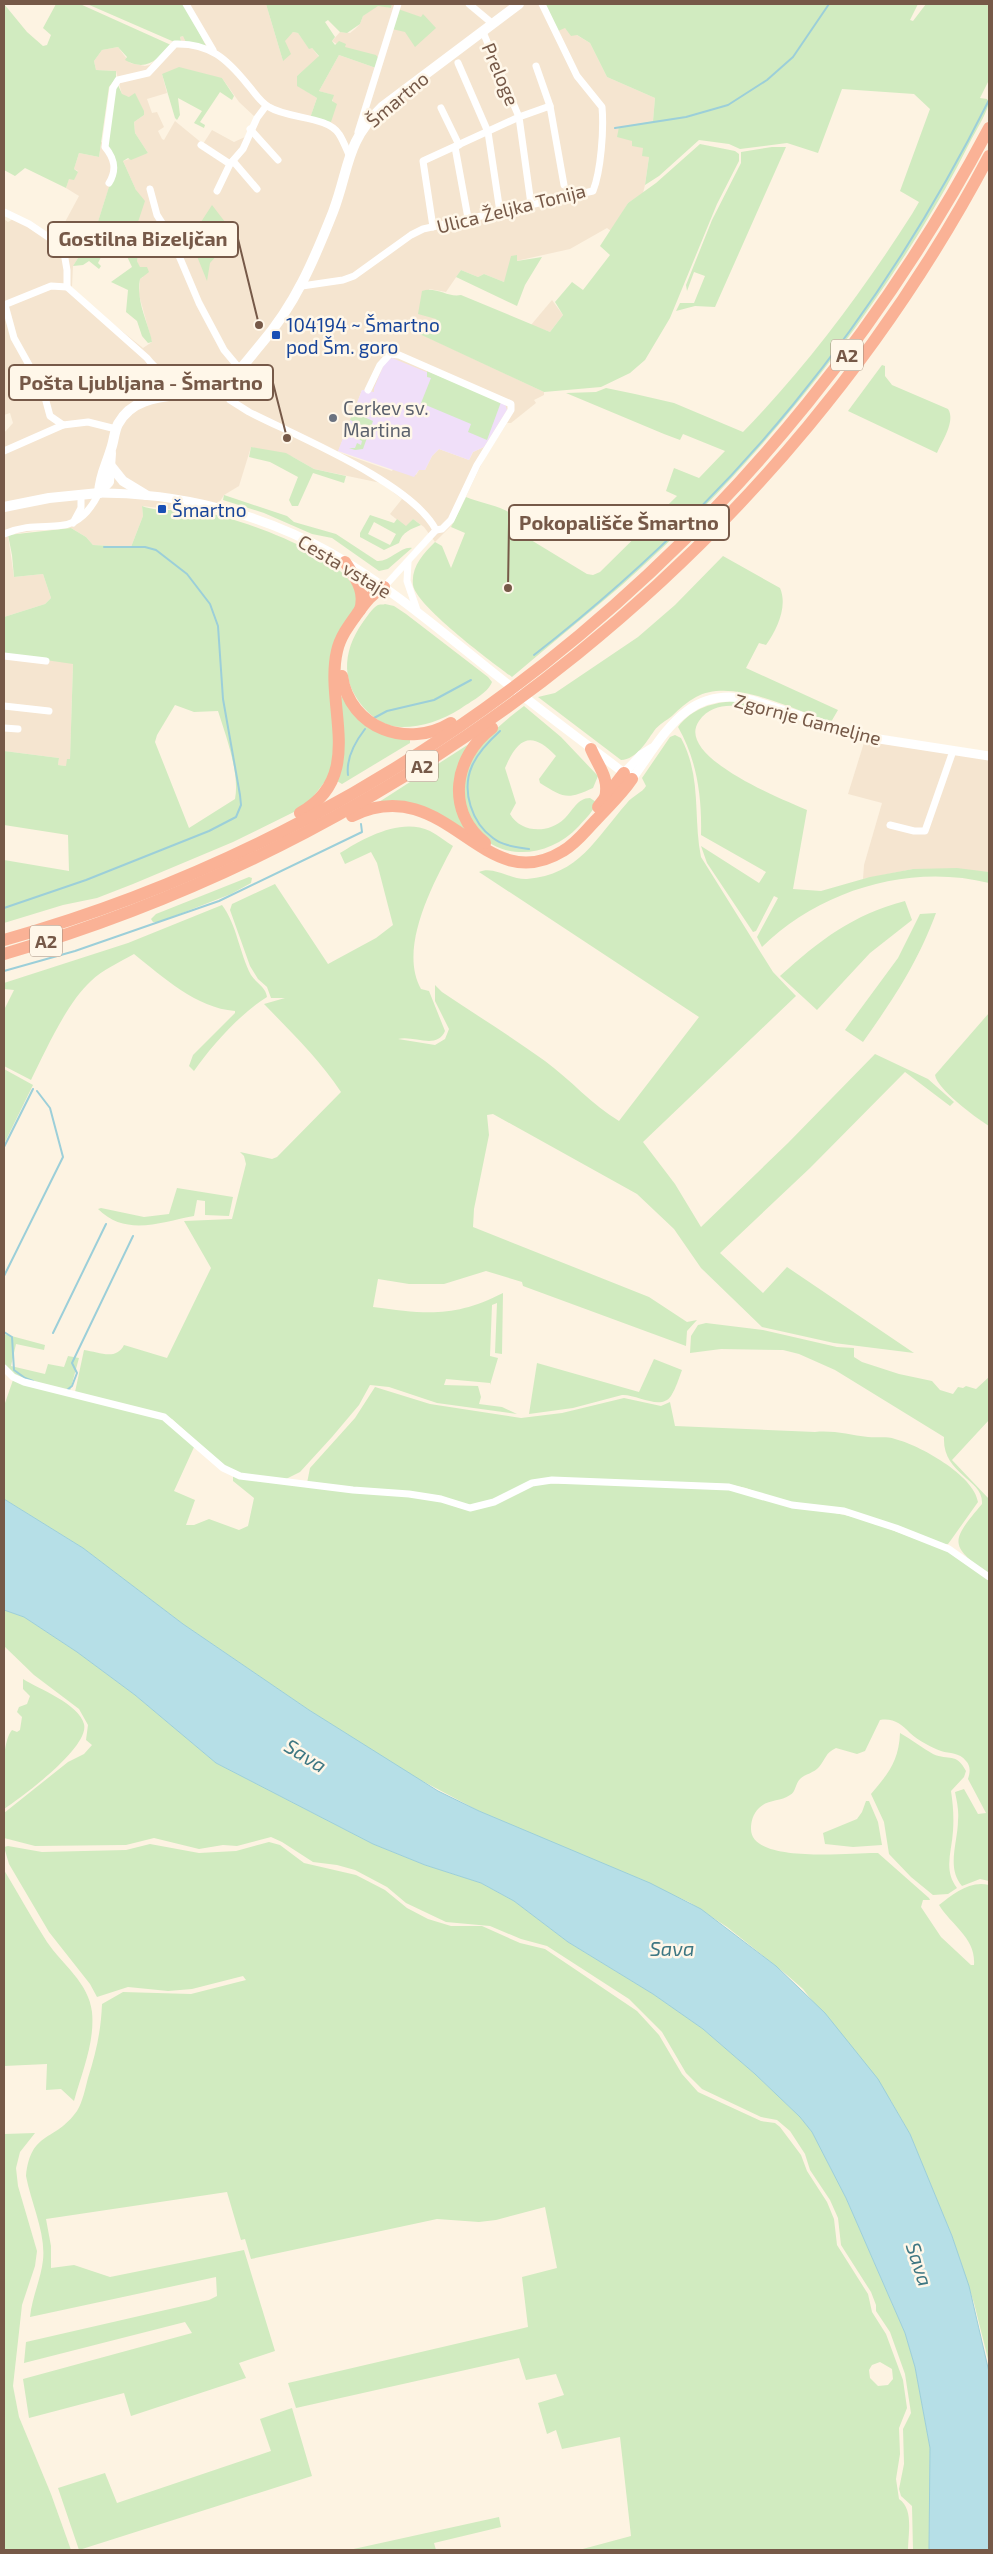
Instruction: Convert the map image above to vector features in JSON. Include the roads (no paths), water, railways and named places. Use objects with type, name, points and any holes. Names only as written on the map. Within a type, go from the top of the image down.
[{"type":"highway","name":"A2","points":[[4,940],[141,894],[270,837],[377,779],[479,712],[564,648],[640,583],[699,528],[775,445],[856,344],[902,278],[954,194],[989,128]]},
{"type":"highway","name":"A2","points":[[4,954],[89,927],[169,896],[308,832],[409,774],[530,692],[649,593],[722,522],[787,450],[837,390],[896,309],[945,233],[989,156]]},
{"type":"highway","points":[[345,562],[361,590],[362,602],[360,611]]},
{"type":"highway","points":[[384,587],[380,599],[352,631],[343,652],[343,683],[352,706],[377,728],[403,734],[432,732],[462,716],[479,712]]},
{"type":"highway","points":[[270,837],[282,824],[315,803],[328,787],[335,772],[340,746],[336,684],[337,652],[343,635],[360,611],[373,594],[384,587]]},
{"type":"highway","points":[[530,692],[513,711],[480,738],[464,761],[459,777],[458,790],[464,813],[470,827],[486,843],[500,851],[522,856],[536,855],[555,849],[569,839],[628,776]]},
{"type":"highway","points":[[591,749],[605,777],[607,786],[604,800]]},
{"type":"highway","points":[[308,832],[330,828],[376,806],[403,805],[438,818],[496,856],[518,861],[537,860],[551,857],[568,848],[628,776]]},
{"type":"main road","name":"Šmartno","points":[[220,386],[239,368],[274,328],[302,286],[333,210],[349,154],[357,136],[367,122],[382,107],[519,4]]},
{"type":"main road","points":[[99,493],[100,475],[122,417],[136,405],[151,400],[220,386]]},
{"type":"main road","points":[[99,493],[109,482],[111,450]]},
{"type":"main road","points":[[111,466],[123,481],[146,494]]},
{"type":"main road","name":"Cesta vstaje","points":[[4,507],[49,498],[99,493]]},
{"type":"street","points":[[186,4],[213,50],[236,70],[266,106],[289,116],[325,123],[334,128],[339,133],[349,154]]},
{"type":"street","points":[[357,136],[398,4]]},
{"type":"street","points":[[470,4],[493,24]]},
{"type":"street","name":"Ulica Željka Tonija","points":[[302,286],[343,280],[354,276],[411,234],[468,218],[593,191],[596,183],[603,116],[602,107],[577,76],[542,4]]},
{"type":"street","name":"Preloge","points":[[483,32],[519,117],[531,204]]},
{"type":"street","points":[[109,184],[115,169],[110,153],[105,147],[113,88],[118,80],[148,73],[175,44],[213,50]]},
{"type":"street","name":"Preloge","points":[[458,63],[488,132],[500,212]]},
{"type":"street","name":"Preloge","points":[[536,66],[550,106],[564,184]]},
{"type":"street","points":[[217,191],[232,162],[243,148],[250,129],[266,106]]},
{"type":"street","name":"Preloge","points":[[433,227],[422,161],[519,117],[550,106]]},
{"type":"street","points":[[442,108],[457,146],[468,218]]},
{"type":"street","points":[[250,129],[278,160]]},
{"type":"street","points":[[200,145],[232,162],[257,189]]},
{"type":"street","points":[[150,189],[157,216],[171,237],[195,295],[224,350],[239,368]]},
{"type":"street","points":[[4,212],[29,224],[63,247],[67,270],[67,287]]},
{"type":"street","points":[[63,425],[48,412],[43,390],[20,353],[5,305],[50,286],[67,287],[141,353],[158,372],[179,388],[182,394]]},
{"type":"street","points":[[368,390],[380,364],[390,354],[399,355],[511,404],[511,410],[477,465],[452,520],[442,529],[436,530],[384,587]]},
{"type":"street","points":[[220,386],[230,400],[248,412],[314,443],[379,478],[417,508],[436,530]]},
{"type":"street","points":[[4,451],[63,425],[88,422],[116,429]]},
{"type":"street","points":[[4,534],[17,528],[73,523],[87,513],[99,493]]},
{"type":"street","name":"Cesta vstaje","points":[[99,493],[146,494],[232,511],[311,543],[384,587],[628,776]]},
{"type":"street","points":[[73,523],[81,508],[81,494]]},
{"type":"street","points":[[408,562],[407,581],[418,614]]},
{"type":"street","points":[[4,656],[46,661]]},
{"type":"street","name":"Zgornje Gameljne","points":[[628,776],[670,726],[691,707],[707,700],[738,696],[860,736],[989,756]]},
{"type":"street","points":[[4,706],[49,711]]},
{"type":"street","points":[[4,728],[18,729]]},
{"type":"street","points":[[890,825],[914,832],[925,831],[953,751]]},
{"type":"street","points":[[4,1368],[13,1377],[24,1382],[164,1417],[223,1468],[240,1476],[352,1490],[409,1494],[440,1499],[470,1508],[494,1502],[532,1482],[552,1480],[729,1487],[792,1505],[844,1511],[896,1528],[949,1549],[989,1578]]},
{"type":"water","name":"Sava","points":[[4,1499],[83,1548],[183,1624],[309,1710],[438,1791],[479,1811],[650,1883],[701,1909],[776,1966],[825,2013],[878,2079],[910,2134],[952,2236],[969,2286],[989,2372],[989,2550],[929,2550],[930,2448],[915,2367],[905,2333],[846,2198],[812,2132],[800,2117],[755,2074],[703,2029],[653,1994],[568,1942],[514,1901],[481,1883],[425,1865],[373,1844],[216,1763],[135,1695],[77,1652],[24,1617],[4,1610]]},
{"type":"waterway","points":[[615,128],[686,117],[728,105],[767,80],[793,57],[829,4]]},
{"type":"waterway","points":[[534,655],[606,596],[673,535],[735,471],[794,404],[848,333],[899,260],[945,182],[989,100]]},
{"type":"waterway","points":[[4,908],[86,880],[209,831],[236,817],[241,805],[223,699],[218,626],[210,604],[187,574],[156,550],[145,547],[104,547]]},
{"type":"waterway","points":[[374,718],[387,711],[434,700],[471,680]]},
{"type":"waterway","points":[[348,775],[348,763],[352,751],[365,729]]},
{"type":"waterway","points":[[500,731],[474,761],[469,776],[468,796],[474,815],[486,832],[497,841],[529,849]]},
{"type":"waterway","points":[[4,971],[75,951],[219,901],[362,832],[361,824]]},
{"type":"waterway","points":[[4,1147],[33,1089]]},
{"type":"waterway","points":[[4,1276],[63,1157],[50,1108],[37,1091]]},
{"type":"waterway","points":[[53,1333],[106,1224]]},
{"type":"waterway","points":[[67,1390],[72,1386],[77,1373],[72,1363],[133,1236]]},
{"type":"waterway","points":[[4,1332],[12,1337],[14,1370],[33,1381]]},
{"type":"place","name":"Gostilna Bizeljčan","points":[[259,325]]},
{"type":"place","name":"104194 ~ Šmartno pod Šm. goro","points":[[276,335]]},
{"type":"place","name":"Cerkev sv. Martina","points":[[333,418]]},
{"type":"place","name":"Pošta Ljubljana - Šmartno","points":[[287,438]]},
{"type":"place","name":"Šmartno","points":[[162,509]]},
{"type":"place","name":"Pokopališče Šmartno","points":[[508,588]]}]
